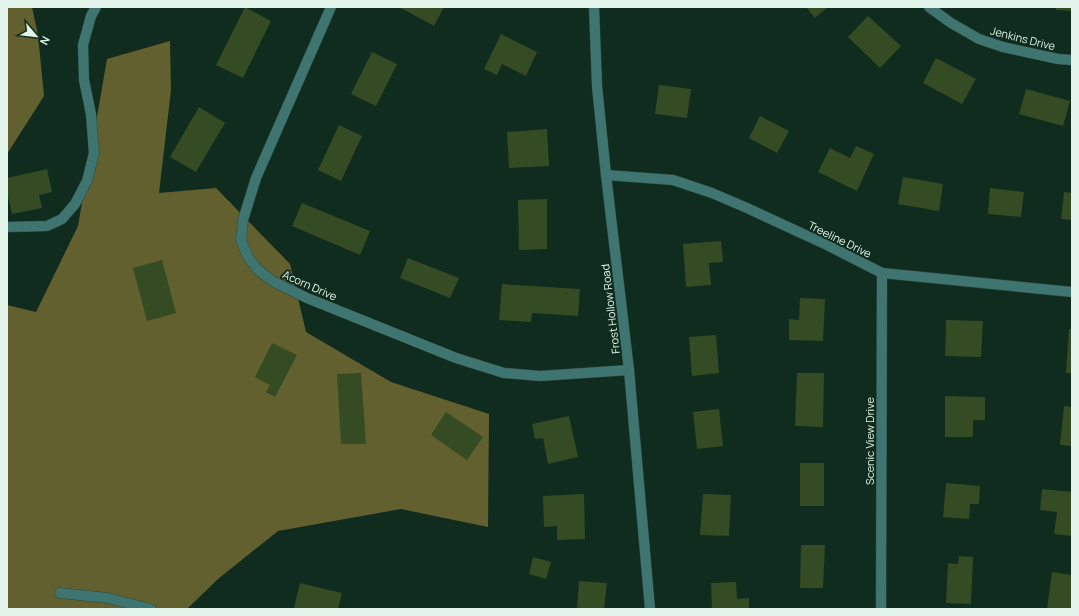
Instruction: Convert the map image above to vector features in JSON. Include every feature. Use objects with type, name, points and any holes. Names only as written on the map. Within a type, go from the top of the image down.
[{"type":"street","points":[[7,227],[47,226],[62,219],[75,204],[87,181],[94,153],[91,114],[84,80],[83,44],[91,16],[96,7]]},
{"type":"street","name":"Acorn Drive","points":[[331,7],[256,178],[243,220],[241,240],[248,257],[258,270],[274,282],[307,298],[456,358],[504,373],[540,376],[629,370]]},
{"type":"street","name":"Jenkins Drive","points":[[929,7],[951,23],[979,39],[1003,47],[1058,59],[1072,60]]},
{"type":"street","name":"Frost Hollow Road","points":[[592,8],[597,86],[629,370],[650,609]]},
{"type":"street","name":"Treeline Drive","points":[[606,175],[673,180],[705,191],[747,208],[827,245],[882,273],[1072,292]]},
{"type":"street","name":"Scenic View Drive","points":[[881,609],[882,273]]},
{"type":"street","points":[[60,593],[108,598],[151,609]]},
{"type":"shaded area","points":[[7,7],[32,7],[38,35],[44,96],[7,154]]},
{"type":"shaded area","points":[[170,41],[171,90],[159,193],[216,188],[290,264],[306,332],[391,382],[489,414],[488,527],[401,509],[278,531],[218,579],[187,609],[7,609],[7,305],[36,312],[78,226],[107,59]]},
{"type":"building","points":[[245,7],[271,21],[243,78],[216,65]]},
{"type":"building","points":[[399,7],[444,7],[434,26]]},
{"type":"building","points":[[806,7],[828,7],[815,18]]},
{"type":"building","points":[[1056,7],[1072,7],[1072,11],[1056,10]]},
{"type":"building","points":[[868,16],[901,46],[880,68],[848,37]]},
{"type":"building","points":[[501,34],[537,52],[526,76],[502,64],[497,75],[484,69]]},
{"type":"building","points":[[372,52],[397,64],[376,106],[351,94]]},
{"type":"building","points":[[936,58],[976,79],[962,104],[923,83]]},
{"type":"building","points":[[659,85],[691,89],[687,118],[655,114]]},
{"type":"building","points":[[1026,89],[1070,101],[1063,126],[1019,114]]},
{"type":"building","points":[[199,107],[225,123],[196,172],[170,157]]},
{"type":"building","points":[[760,116],[789,131],[777,153],[749,138]]},
{"type":"building","points":[[339,125],[362,136],[341,181],[318,170]]},
{"type":"building","points":[[547,129],[549,166],[509,168],[507,132]]},
{"type":"building","points":[[856,146],[874,154],[857,191],[818,172],[830,148],[850,158]]},
{"type":"building","points":[[47,169],[52,192],[39,195],[42,208],[12,214],[7,192],[7,178]]},
{"type":"building","points":[[903,177],[943,184],[939,211],[898,204]]},
{"type":"building","points":[[990,188],[1024,192],[1021,217],[988,214]]},
{"type":"building","points":[[1064,192],[1072,193],[1072,220],[1061,219]]},
{"type":"building","points":[[547,199],[547,249],[519,250],[518,200]]},
{"type":"building","points":[[302,203],[370,231],[360,255],[292,226]]},
{"type":"building","points":[[721,241],[723,262],[709,263],[711,285],[686,287],[683,244]]},
{"type":"building","points":[[408,258],[459,278],[450,298],[400,278]]},
{"type":"building","points":[[162,260],[176,313],[147,321],[133,268]]},
{"type":"building","points":[[502,284],[580,289],[578,316],[532,313],[531,322],[499,320]]},
{"type":"building","points":[[800,298],[825,299],[823,341],[789,340],[789,319],[799,320]]},
{"type":"building","points":[[946,320],[983,321],[981,357],[945,356]]},
{"type":"building","points":[[1069,329],[1072,329],[1072,373],[1066,373]]},
{"type":"building","points":[[716,335],[719,373],[692,376],[689,337]]},
{"type":"building","points":[[272,343],[297,355],[275,397],[266,392],[270,385],[255,377]]},
{"type":"building","points":[[361,373],[366,444],[341,444],[337,374]]},
{"type":"building","points":[[797,373],[824,373],[823,427],[795,426]]},
{"type":"building","points":[[945,396],[985,397],[985,420],[973,420],[973,437],[945,437]]},
{"type":"building","points":[[1064,406],[1072,407],[1072,446],[1060,445]]},
{"type":"building","points":[[719,409],[723,446],[697,449],[693,412]]},
{"type":"building","points":[[446,412],[483,437],[467,460],[431,435]]},
{"type":"building","points":[[569,416],[578,457],[548,464],[543,438],[535,439],[532,424]]},
{"type":"building","points":[[800,463],[824,463],[824,506],[800,506]]},
{"type":"building","points":[[946,483],[980,486],[979,504],[970,504],[969,519],[943,517]]},
{"type":"building","points":[[1042,489],[1072,492],[1072,536],[1054,534],[1057,512],[1040,510]]},
{"type":"building","points":[[584,494],[585,539],[557,540],[557,526],[544,527],[543,496]]},
{"type":"building","points":[[703,494],[731,495],[729,536],[700,535]]},
{"type":"building","points":[[801,545],[825,545],[823,588],[800,588]]},
{"type":"building","points":[[959,556],[973,557],[971,604],[946,603],[948,563],[958,564]]},
{"type":"building","points":[[533,557],[551,562],[546,579],[529,574]]},
{"type":"building","points":[[1052,572],[1072,575],[1071,609],[1047,609]]},
{"type":"building","points":[[579,581],[607,583],[604,609],[577,609]]},
{"type":"building","points":[[736,582],[737,599],[749,598],[749,609],[712,609],[711,583]]},
{"type":"building","points":[[300,583],[342,593],[338,609],[294,608]]}]
